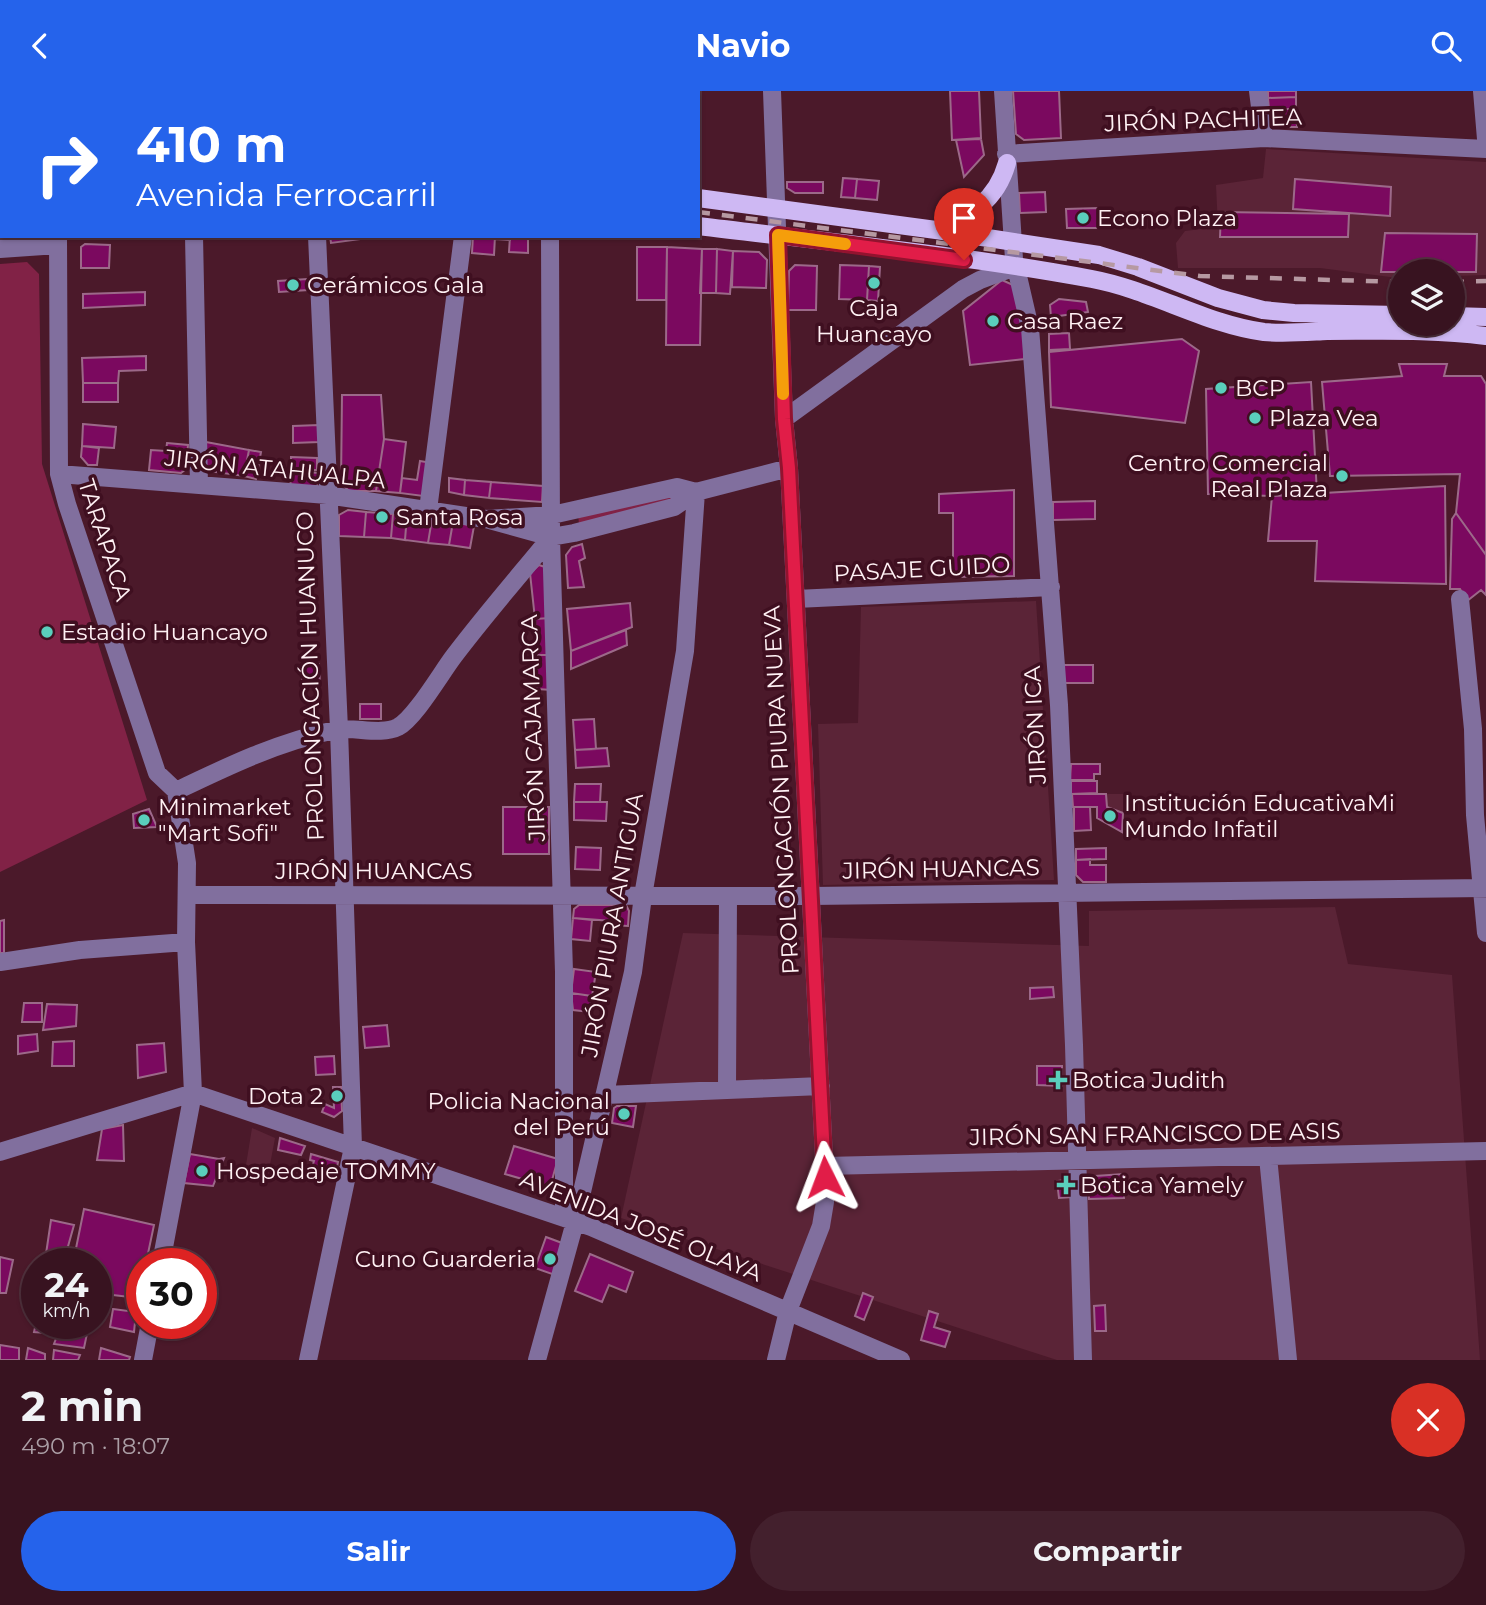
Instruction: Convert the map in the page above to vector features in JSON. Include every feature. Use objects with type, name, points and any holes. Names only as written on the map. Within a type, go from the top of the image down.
[{"type":"main road","points":[[936,230],[969,215],[989,199],[1002,181],[1007,158]]},
{"type":"main road","points":[[700,198],[1099,255],[1218,298],[1263,310],[1388,315]]},
{"type":"main road","points":[[700,226],[1095,280],[1150,295],[1235,325],[1267,332],[1455,331],[1486,336]]},
{"type":"main road","points":[[1465,317],[1486,317]]},
{"type":"street","name":"PROLONGACIÓN PIURA NUEVA","points":[[772,91],[784,419],[789,468],[825,1166],[825,1202],[821,1226],[788,1311],[776,1360]]},
{"type":"street","name":"JIRÓN ICA","points":[[1003,91],[1012,241],[1015,267],[1030,328],[1051,587],[1067,891],[1083,1360]]},
{"type":"street","points":[[1258,91],[1264,138]]},
{"type":"street","points":[[1482,91],[1486,139]]},
{"type":"street","name":"JIRÓN PACHITEA","points":[[1007,158],[1264,138],[1486,149]]},
{"type":"street","points":[[194,238],[199,485]]},
{"type":"street","name":"PROLONGACIÓN HUANUCO","points":[[308,1360],[354,1147],[317,238]]},
{"type":"street","points":[[428,510],[463,238]]},
{"type":"street","name":"JIRÓN CAJAMARCA","points":[[550,238],[551,537],[570,1220]]},
{"type":"street","points":[[0,249],[58,241]]},
{"type":"street","name":"TARAPACA","points":[[58,241],[58,474],[157,773],[176,791]]},
{"type":"street","points":[[784,419],[963,289],[1015,267]]},
{"type":"street","name":"JIRÓN ATAHUALPA","points":[[58,474],[327,495],[486,519],[551,537],[674,507],[696,492],[789,468]]},
{"type":"street","name":"JIRÓN ATAHUALPA","points":[[486,519],[552,515],[677,487],[696,492]]},
{"type":"street","name":"JIRÓN PIURA ANTIGUA","points":[[537,1360],[570,1220],[605,1095],[633,972],[643,896],[685,651],[696,492]]},
{"type":"street","points":[[164,1248],[193,1093],[186,942],[187,863],[176,791],[285,742],[338,729],[389,730],[400,727],[551,537]]},
{"type":"street","name":"PASAJE GUIDO","points":[[796,599],[1051,587]]},
{"type":"street","points":[[1460,599],[1473,729],[1486,933]]},
{"type":"street","name":"JIRÓN HUANCAS","points":[[187,895],[811,896],[1483,888]]},
{"type":"street","points":[[727,1090],[728,896]]},
{"type":"street","points":[[0,962],[80,950],[186,942]]},
{"type":"street","points":[[605,1095],[821,1086]]},
{"type":"street","points":[[0,1152],[193,1093]]},
{"type":"street","name":"AVENIDA JOSÉ OLAYA","points":[[193,1093],[570,1220],[901,1360]]},
{"type":"street","name":"JIRÓN SAN FRANCISCO DE ASIS","points":[[825,1166],[1486,1151]]},
{"type":"street","points":[[1268,1157],[1288,1360]]},
{"type":"street","points":[[143,1360],[147,1339]]},
{"type":"shaded area","points":[[1266,149],[1486,162],[1486,275],[1465,276],[1465,259],[1388,259],[1388,277],[1320,268],[1178,268],[1176,243],[1185,231],[1218,227],[1216,185],[1263,178]]},
{"type":"shaded area","name":"Estadio Huancayo","points":[[27,262],[39,274],[42,464],[147,800],[0,872],[0,264]]},
{"type":"shaded area","points":[[666,493],[684,497],[579,525],[578,512]]},
{"type":"shaded area","points":[[1036,601],[1054,880],[823,885],[818,724],[858,723],[861,607]]},
{"type":"shaded area","name":"Institución EducativaMi Mundo Infatil","points":[[1072,794],[1125,794],[1122,832],[1097,818],[1096,807],[1073,807]]},
{"type":"shaded area","points":[[1335,907],[1348,964],[1452,975],[1480,1360],[1057,1360],[621,1218],[683,933],[1089,946],[1089,911]]},
{"type":"shaded area","points":[[252,1128],[275,1138],[269,1170],[246,1165]]},
{"type":"building","points":[[950,91],[979,91],[981,138],[952,140]]},
{"type":"building","points":[[1013,91],[1059,91],[1061,138],[1024,140],[1016,134]]},
{"type":"building","points":[[1268,91],[1296,91],[1296,97],[1268,98]]},
{"type":"building","points":[[1296,97],[1296,109],[1269,109],[1268,98]]},
{"type":"building","points":[[1269,109],[1296,109],[1297,127],[1276,127],[1270,123]]},
{"type":"building","points":[[981,139],[984,155],[964,177],[956,140]]},
{"type":"building","points":[[843,178],[857,179],[855,198],[841,197]]},
{"type":"building","points":[[857,179],[879,181],[877,200],[855,198]]},
{"type":"building","points":[[1295,179],[1391,187],[1390,216],[1293,209]]},
{"type":"building","points":[[787,182],[823,182],[823,193],[795,193],[787,188]]},
{"type":"building","points":[[1045,192],[1046,212],[1020,213],[1019,193]]},
{"type":"building","name":"Econo Plaza","points":[[1099,208],[1100,228],[1067,228],[1066,209]]},
{"type":"building","points":[[1221,212],[1349,214],[1348,237],[1220,237]]},
{"type":"building","points":[[1385,233],[1477,234],[1476,272],[1465,272],[1465,259],[1388,259],[1388,272],[1381,272]]},
{"type":"building","points":[[330,238],[368,238],[331,243]]},
{"type":"building","points":[[473,238],[495,238],[494,255],[472,253]]},
{"type":"building","points":[[510,238],[528,238],[528,253],[509,252]]},
{"type":"building","points":[[85,244],[110,245],[109,268],[81,268],[81,247]]},
{"type":"building","points":[[637,247],[667,247],[666,300],[637,300]]},
{"type":"building","points":[[667,247],[702,249],[700,345],[666,345]]},
{"type":"building","points":[[702,249],[717,249],[716,293],[700,293]]},
{"type":"building","points":[[717,249],[733,251],[730,294],[716,293]]},
{"type":"building","points":[[733,251],[759,252],[767,260],[766,288],[732,287]]},
{"type":"building","points":[[795,265],[817,266],[816,310],[788,310],[789,271]]},
{"type":"building","points":[[840,265],[869,266],[867,300],[839,299]]},
{"type":"building","name":"Caja Huancayo","points":[[869,266],[880,267],[878,301],[867,300]]},
{"type":"building","name":"Cerámicos Gala","points":[[307,279],[308,290],[279,292],[278,281]]},
{"type":"building","name":"Casa Raez","points":[[1002,280],[1013,285],[1024,331],[1024,359],[970,365],[963,311]]},
{"type":"building","points":[[145,292],[145,305],[83,308],[83,294]]},
{"type":"building","points":[[1059,299],[1086,302],[1088,312],[1051,317],[1050,305]]},
{"type":"building","points":[[1069,333],[1070,349],[1049,350],[1049,334]]},
{"type":"building","points":[[1182,339],[1199,351],[1185,423],[1051,407],[1049,352]]},
{"type":"building","points":[[146,356],[146,370],[119,371],[118,383],[83,383],[82,358]]},
{"type":"building","points":[[1399,364],[1447,364],[1444,376],[1481,376],[1486,384],[1486,555],[1456,513],[1460,474],[1330,476],[1322,382],[1402,376]]},
{"type":"building","points":[[1311,382],[1317,494],[1208,494],[1206,389]]},
{"type":"building","points":[[83,383],[118,383],[118,402],[83,402]]},
{"type":"building","points":[[342,395],[381,395],[384,439],[376,491],[349,491],[341,483]]},
{"type":"building","points":[[83,424],[116,427],[114,448],[82,446]]},
{"type":"building","points":[[319,425],[319,442],[293,443],[293,426]]},
{"type":"building","points":[[384,439],[406,442],[400,493],[376,491]]},
{"type":"building","points":[[206,442],[249,450],[244,476],[201,470]]},
{"type":"building","points":[[167,443],[188,445],[186,469],[181,473],[149,470],[151,450],[166,451]]},
{"type":"building","points":[[82,446],[99,448],[97,465],[88,465],[81,457]]},
{"type":"building","points":[[249,450],[261,452],[256,479],[244,476]]},
{"type":"building","points":[[291,457],[317,458],[317,470],[291,470]]},
{"type":"building","points":[[420,461],[432,463],[423,496],[400,493],[402,478],[417,480]]},
{"type":"building","points":[[292,470],[318,473],[317,486],[290,488]]},
{"type":"building","points":[[449,478],[465,480],[464,495],[449,492]]},
{"type":"building","points":[[465,480],[491,482],[489,498],[464,495]]},
{"type":"building","points":[[491,482],[543,486],[542,502],[489,498]]},
{"type":"building","points":[[1445,486],[1446,584],[1315,581],[1317,541],[1268,541],[1272,496]]},
{"type":"building","points":[[1014,490],[1014,576],[953,577],[953,513],[939,513],[939,494]]},
{"type":"building","points":[[1095,501],[1095,519],[1053,520],[1053,502]]},
{"type":"building","points":[[348,510],[366,512],[364,537],[339,536],[339,515]]},
{"type":"building","points":[[366,512],[393,514],[391,538],[364,537]]},
{"type":"building","points":[[1456,513],[1486,555],[1486,595],[1481,590],[1467,601],[1460,589],[1450,589],[1452,519]]},
{"type":"building","points":[[393,514],[407,515],[405,540],[391,538]]},
{"type":"building","points":[[407,515],[432,519],[428,543],[405,540]]},
{"type":"building","points":[[432,519],[453,522],[449,545],[428,543]]},
{"type":"building","points":[[453,522],[474,526],[470,548],[449,545]]},
{"type":"building","points":[[582,544],[585,558],[579,561],[584,587],[568,588],[566,555],[572,547]]},
{"type":"building","points":[[539,565],[545,567],[550,618],[535,619],[530,573]]},
{"type":"building","points":[[630,603],[632,627],[571,651],[567,609]]},
{"type":"building","points":[[550,618],[552,655],[537,655],[535,619]]},
{"type":"building","points":[[626,630],[627,645],[571,669],[571,651]]},
{"type":"building","points":[[537,655],[552,655],[552,690],[537,689]]},
{"type":"building","points":[[319,664],[320,685],[302,686],[302,665]]},
{"type":"building","points":[[1060,665],[1093,665],[1093,683],[1060,683]]},
{"type":"building","points":[[360,704],[381,704],[381,719],[360,719]]},
{"type":"building","points":[[594,719],[596,749],[575,750],[573,720]]},
{"type":"building","points":[[607,748],[609,766],[576,768],[575,750]]},
{"type":"building","points":[[1071,764],[1100,764],[1100,774],[1094,774],[1094,780],[1070,780]]},
{"type":"building","points":[[1071,781],[1097,781],[1097,793],[1071,794]]},
{"type":"building","points":[[575,784],[601,784],[600,802],[574,802]]},
{"type":"building","name":"Institución EducativaMi Mundo Infatil","points":[[1072,794],[1106,794],[1107,807],[1123,813],[1122,832],[1097,818],[1097,807],[1073,807]]},
{"type":"building","points":[[574,802],[607,802],[606,821],[574,820]]},
{"type":"building","points":[[503,807],[549,807],[549,854],[503,854]]},
{"type":"building","points":[[1074,807],[1090,807],[1091,830],[1074,831]]},
{"type":"building","name":"Minimarket \"Mart Sofi\"","points":[[149,809],[157,827],[134,828],[133,814]]},
{"type":"building","points":[[576,847],[601,848],[600,870],[575,869]]},
{"type":"building","points":[[1106,848],[1106,859],[1076,860],[1076,849]]},
{"type":"building","points":[[1090,859],[1090,865],[1106,865],[1106,882],[1083,882],[1076,875],[1076,860]]},
{"type":"building","points":[[579,905],[626,905],[629,911],[628,926],[612,925],[612,921],[573,918],[574,909]]},
{"type":"building","points":[[573,918],[592,920],[590,941],[571,939]]},
{"type":"building","points":[[4,920],[4,953],[0,953],[0,921]]},
{"type":"building","points":[[574,969],[596,972],[592,996],[571,993]]},
{"type":"building","points":[[1053,987],[1054,997],[1030,999],[1030,988]]},
{"type":"building","points":[[571,993],[592,996],[590,1012],[573,1010]]},
{"type":"building","points":[[24,1003],[42,1003],[42,1022],[22,1022]]},
{"type":"building","points":[[47,1004],[77,1005],[76,1026],[43,1030]]},
{"type":"building","points":[[387,1025],[389,1046],[365,1048],[363,1027]]},
{"type":"building","points":[[37,1034],[38,1051],[18,1054],[18,1036]]},
{"type":"building","points":[[74,1041],[74,1066],[52,1066],[53,1042]]},
{"type":"building","points":[[164,1043],[166,1072],[138,1078],[137,1045]]},
{"type":"building","points":[[334,1056],[335,1074],[316,1075],[315,1057]]},
{"type":"building","points":[[1037,1066],[1062,1066],[1062,1086],[1037,1085]]},
{"type":"building","name":"Dota 2","points":[[333,1087],[341,1087],[342,1111],[334,1117],[322,1112],[325,1104],[334,1108]]},
{"type":"building","name":"Policia Nacional del Perú","points":[[636,1106],[633,1127],[612,1123],[614,1108]]},
{"type":"building","points":[[123,1125],[124,1161],[97,1160],[102,1129]]},
{"type":"building","points":[[280,1138],[305,1146],[301,1155],[278,1150]]},
{"type":"building","points":[[514,1146],[558,1159],[550,1187],[505,1174]]},
{"type":"building","name":"Hospedaje TOMMY","points":[[190,1154],[224,1158],[213,1186],[184,1183]]},
{"type":"building","points":[[311,1154],[338,1162],[337,1167],[343,1168],[341,1176],[312,1167],[314,1161],[310,1160]]},
{"type":"building","points":[[1123,1174],[1124,1198],[1089,1199],[1088,1182],[1095,1176]]},
{"type":"building","points":[[1065,1180],[1071,1186],[1072,1197],[1059,1198],[1057,1181]]},
{"type":"building","points":[[84,1209],[154,1225],[149,1248],[126,1248],[126,1297],[112,1295],[112,1248],[76,1248]]},
{"type":"building","points":[[51,1220],[74,1225],[68,1248],[47,1248]]},
{"type":"building","name":"Cuno Guarderia","points":[[546,1237],[562,1243],[555,1275],[535,1268]]},
{"type":"building","points":[[590,1254],[633,1272],[626,1292],[609,1285],[602,1302],[575,1291]]},
{"type":"building","points":[[0,1257],[13,1260],[6,1293],[0,1293]]},
{"type":"building","points":[[863,1293],[873,1297],[864,1320],[855,1316]]},
{"type":"building","points":[[1105,1305],[1106,1331],[1095,1331],[1094,1306]]},
{"type":"building","points":[[113,1309],[126,1311],[126,1330],[112,1327]]},
{"type":"building","points":[[929,1311],[938,1314],[934,1327],[950,1332],[945,1347],[921,1340]]},
{"type":"building","points":[[56,1339],[86,1339],[84,1348],[54,1344]]},
{"type":"building","points":[[0,1345],[19,1348],[19,1360],[0,1360]]},
{"type":"building","points":[[28,1348],[45,1354],[45,1360],[26,1360]]},
{"type":"building","points":[[101,1348],[130,1357],[129,1360],[99,1360]]},
{"type":"building","points":[[54,1350],[80,1355],[78,1360],[53,1360]]},
{"type":"railway","points":[[700,212],[1200,276],[1388,282]]},
{"type":"railway","points":[[1465,282],[1486,281]]},
{"type":"slow traffic","points":[[783,394],[778,235],[845,244]]},
{"type":"place","name":"Econo Plaza","points":[[1083,218]]},
{"type":"place","name":"Caja Huancayo","points":[[874,283]]},
{"type":"place","name":"Cerámicos Gala","points":[[293,285]]},
{"type":"place","name":"Casa Raez","points":[[993,321]]},
{"type":"place","name":"BCP","points":[[1221,388]]},
{"type":"place","name":"Plaza Vea","points":[[1255,418]]},
{"type":"place","name":"Centro Comercial Real Plaza","points":[[1342,476]]},
{"type":"place","name":"Santa Rosa","points":[[382,517]]},
{"type":"place","name":"Estadio Huancayo","points":[[47,632]]},
{"type":"place","name":"Institución EducativaMi Mundo Infatil","points":[[1110,816]]},
{"type":"place","name":"Minimarket \"Mart Sofi\"","points":[[144,820]]},
{"type":"place","name":"Botica Judith","points":[[1058,1080]]},
{"type":"place","name":"Dota 2","points":[[337,1096]]},
{"type":"place","name":"Policia Nacional del Perú","points":[[624,1114]]},
{"type":"place","name":"Hospedaje TOMMY","points":[[202,1171]]},
{"type":"place","name":"Botica Yamely","points":[[1066,1185]]},
{"type":"place","name":"Cuno Guarderia","points":[[550,1259]]},
{"type":"route","points":[[825,1177],[789,468],[784,419],[778,235],[964,260]]}]
